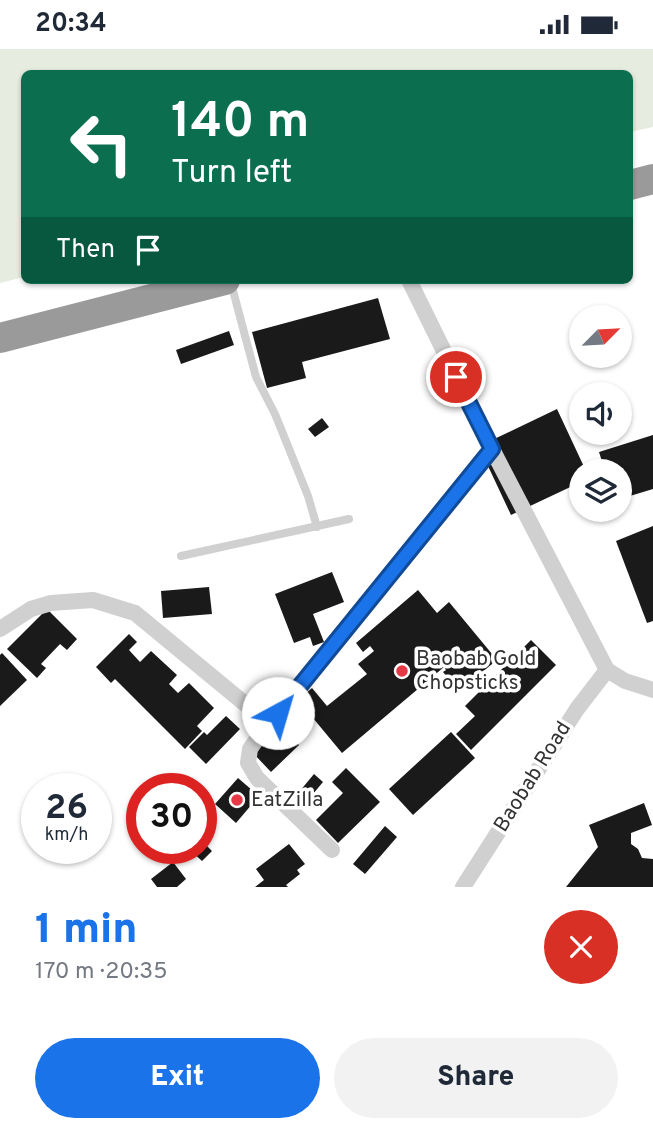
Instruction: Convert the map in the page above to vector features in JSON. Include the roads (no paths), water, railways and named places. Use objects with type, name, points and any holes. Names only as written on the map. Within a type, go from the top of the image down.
[{"type":"highway","points":[[633,184],[653,179]]},
{"type":"highway","points":[[0,338],[209,284]]},
{"type":"street","points":[[411,284],[492,449],[607,670],[625,681],[653,690]]},
{"type":"street","points":[[332,850],[257,778],[248,763],[250,749],[272,717],[492,449]]},
{"type":"street","points":[[0,629],[31,609],[51,603],[93,600],[135,613],[261,717],[272,717]]},
{"type":"street","name":"Baobab Road","points":[[463,887],[577,709],[607,670]]},
{"type":"lane","points":[[231,284],[256,377],[275,414],[308,496],[317,527]]},
{"type":"lane","points":[[181,556],[349,519]]},
{"type":"place","name":"Baobab Gold Chopsticks","points":[[402,671]]},
{"type":"place","name":"EatZilla","points":[[237,800]]}]
